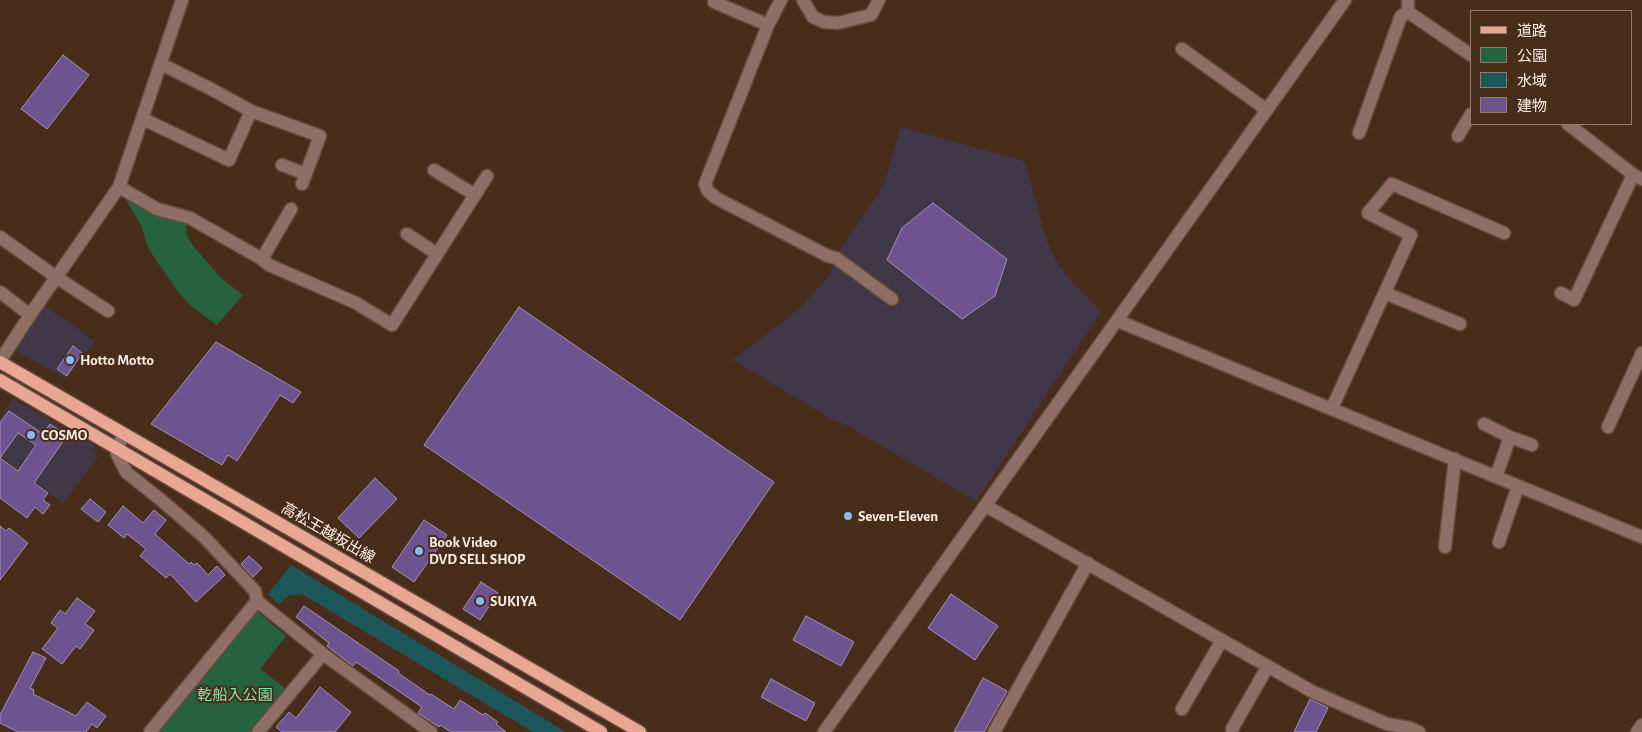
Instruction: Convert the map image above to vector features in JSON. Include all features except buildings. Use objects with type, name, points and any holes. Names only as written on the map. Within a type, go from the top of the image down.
[{"type":"main road","name":"高松王越坂出線","points":[[0,361],[640,732]]},
{"type":"main road","points":[[0,380],[601,732]]},
{"type":"street","points":[[0,361],[119,188],[182,0]]},
{"type":"street","points":[[781,0],[768,25],[705,184],[708,191],[716,198],[828,256],[836,258],[892,299]]},
{"type":"street","points":[[803,0],[812,17],[824,22],[838,23],[871,15],[879,0]]},
{"type":"street","points":[[824,732],[1345,0]]},
{"type":"street","points":[[714,2],[768,25]]},
{"type":"street","points":[[1359,133],[1401,16],[1408,6],[1470,54]]},
{"type":"street","points":[[1182,49],[1267,110]]},
{"type":"street","points":[[161,64],[251,112],[320,136],[304,179],[282,165]]},
{"type":"street","points":[[143,119],[229,160],[251,112]]},
{"type":"street","points":[[1458,136],[1470,116]]},
{"type":"street","points":[[1561,293],[1574,300],[1638,177],[1569,125]]},
{"type":"street","points":[[434,170],[475,195]]},
{"type":"street","points":[[119,188],[157,209],[190,218],[270,265],[356,303],[392,325],[487,176]]},
{"type":"street","points":[[1332,408],[1412,234],[1368,213],[1392,184],[1504,233]]},
{"type":"street","points":[[262,259],[291,208]]},
{"type":"street","points":[[407,234],[437,254]]},
{"type":"street","points":[[0,237],[108,311]]},
{"type":"street","points":[[0,292],[30,315]]},
{"type":"street","points":[[1385,293],[1460,324]]},
{"type":"street","points":[[1118,321],[1642,537]]},
{"type":"street","points":[[1608,427],[1642,353]]},
{"type":"street","points":[[1484,424],[1532,445]]},
{"type":"street","points":[[124,434],[117,448],[117,454],[126,472],[204,537],[255,591],[257,601],[415,728],[431,732]]},
{"type":"street","points":[[1496,477],[1510,437]]},
{"type":"street","points":[[1445,547],[1455,459]]},
{"type":"street","points":[[1499,542],[1518,486]]},
{"type":"street","points":[[986,506],[1313,692],[1385,728],[1410,728],[1419,732]]},
{"type":"street","points":[[994,732],[1088,563]]},
{"type":"street","points":[[150,732],[257,601]]},
{"type":"street","points":[[1182,709],[1222,640]]},
{"type":"street","points":[[258,732],[322,654]]},
{"type":"street","points":[[1232,729],[1268,666]]},
{"type":"street","points":[[1637,732],[1642,725]]},
{"type":"shaded area","points":[[901,127],[1024,161],[1046,239],[1055,260],[1072,283],[1101,312],[976,501],[848,426],[833,420],[733,360],[799,309],[828,278],[835,257],[884,185]]},
{"type":"shaded area","points":[[44,305],[95,341],[66,378],[15,350]]},
{"type":"shaded area","points":[[13,399],[94,446],[97,459],[63,503],[0,456],[0,418]]},
{"type":"green space","points":[[125,198],[187,222],[186,234],[194,247],[222,279],[243,295],[217,325],[191,306],[178,292],[148,248],[142,227]]},
{"type":"green space","name":"乾船入公園","points":[[257,611],[286,636],[260,669],[286,689],[251,732],[158,732]]},
{"type":"water","points":[[291,565],[566,732],[533,732],[302,594],[288,596],[279,604],[268,594]]},
{"type":"place","name":"Hotto Motto","points":[[70,360]]},
{"type":"place","name":"COSMO","points":[[31,435]]},
{"type":"place","name":"Seven-Eleven","points":[[848,516]]},
{"type":"place","name":"Book Video DVD SELL SHOP","points":[[419,551]]},
{"type":"place","name":"SUKIYA","points":[[480,601]]}]
